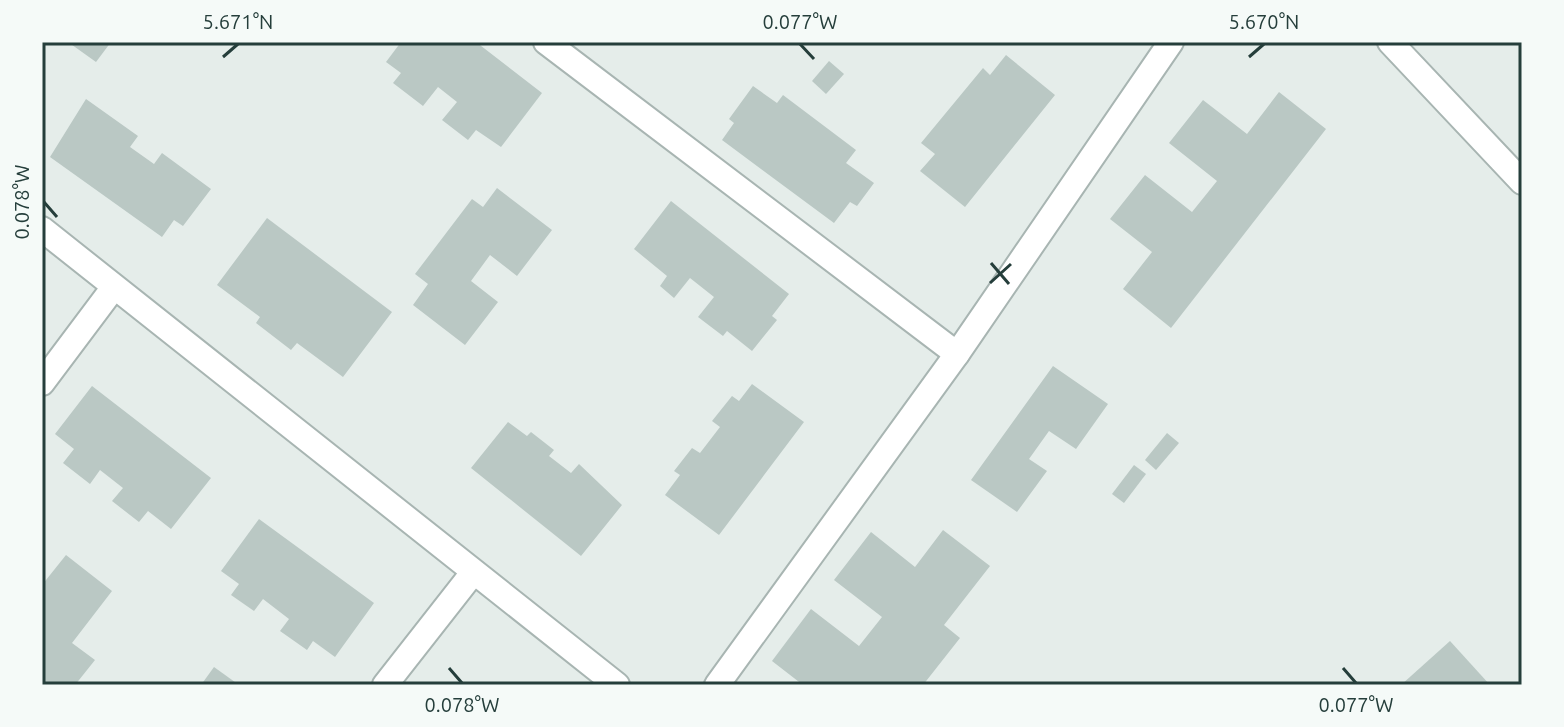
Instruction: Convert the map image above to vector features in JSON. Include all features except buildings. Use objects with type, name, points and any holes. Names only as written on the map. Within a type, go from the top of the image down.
[{"type":"street","points":[[717,685],[957,354],[1171,42]]},
{"type":"street","points":[[1390,42],[1522,182]]},
{"type":"street","points":[[557,45],[957,354]]},
{"type":"street","points":[[42,229],[472,574],[617,685]]},
{"type":"street","points":[[42,383],[114,287]]},
{"type":"street","points":[[385,685],[472,574]]}]
